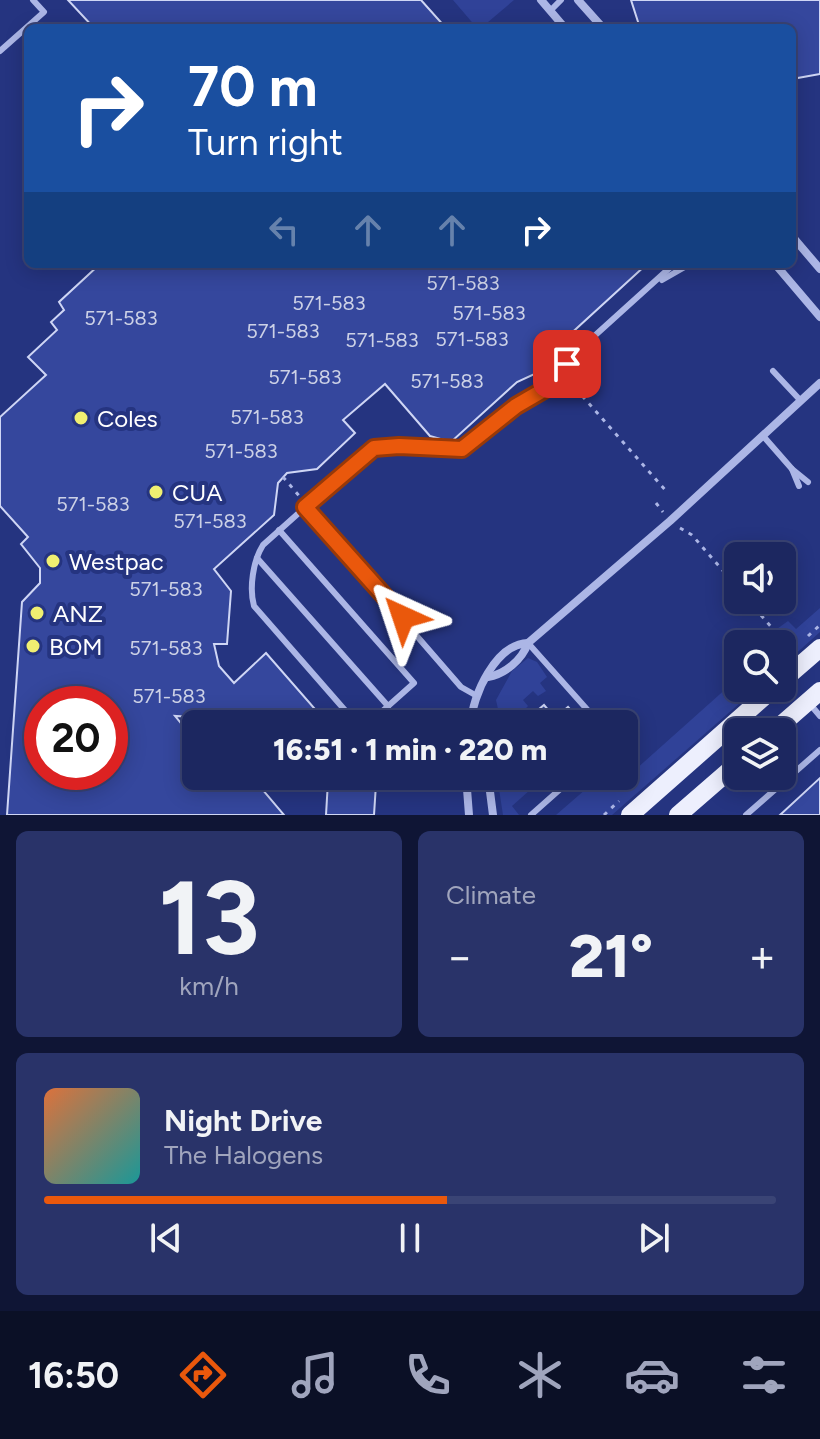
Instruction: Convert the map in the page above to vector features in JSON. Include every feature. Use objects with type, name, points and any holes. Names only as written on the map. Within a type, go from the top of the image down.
[{"type":"main road","points":[[796,669],[820,648]]},
{"type":"main road","points":[[630,815],[758,702]]},
{"type":"main road","points":[[794,718],[816,703]]},
{"type":"main road","points":[[678,815],[724,775]]},
{"type":"street","points":[[541,0],[561,24]]},
{"type":"street","points":[[578,0],[599,24]]},
{"type":"street","points":[[796,241],[820,269]]},
{"type":"street","points":[[778,268],[820,317]]},
{"type":"street","points":[[488,677],[501,675],[525,652],[528,643],[764,437],[820,383]]},
{"type":"street","points":[[474,710],[492,662],[518,643],[528,643]]},
{"type":"street","points":[[467,790],[469,815]]},
{"type":"street","points":[[490,790],[493,815]]},
{"type":"lane","points":[[30,24],[44,12],[33,0]]},
{"type":"lane","points":[[550,11],[561,0]]},
{"type":"lane","points":[[0,51],[24,30]]},
{"type":"lane","points":[[345,710],[254,606],[253,581],[263,545],[368,451],[382,446],[462,449],[516,406],[554,382],[580,349],[670,268]]},
{"type":"lane","points":[[652,286],[683,268]]},
{"type":"lane","points":[[773,371],[801,401]]},
{"type":"lane","points":[[764,437],[808,482]]},
{"type":"lane","points":[[792,469],[799,486]]},
{"type":"lane","points":[[305,507],[461,687],[477,696]]},
{"type":"lane","points":[[279,530],[414,683],[384,710]]},
{"type":"lane","points":[[257,558],[388,706]]},
{"type":"lane","points":[[528,643],[588,710]]},
{"type":"lane","points":[[746,815],[820,750]]},
{"type":"lane","points":[[531,815],[558,790]]},
{"type":"path","points":[[554,382],[561,390],[570,382],[668,493]]},
{"type":"path","points":[[283,477],[303,500],[305,507]]},
{"type":"path","points":[[676,527],[692,535],[724,572]]},
{"type":"path","points":[[760,614],[774,630]]},
{"type":"shaded area","points":[[453,0],[514,0],[486,24],[474,24]]},
{"type":"shaded area","points":[[820,608],[820,632],[796,653],[796,630],[776,630],[788,621],[796,629]]},
{"type":"shaded area","points":[[528,658],[537,662],[547,677],[540,683],[546,691],[538,696],[533,691],[523,700],[528,706],[524,710],[498,709],[496,700],[512,671]]},
{"type":"shaded area","points":[[724,691],[724,702],[741,702],[612,815],[556,815],[585,790],[638,790],[638,767]]},
{"type":"shaded area","points":[[499,790],[530,790],[512,806],[519,815],[503,815]]},
{"type":"building","points":[[68,0],[421,0],[442,24],[90,24]]},
{"type":"building","points":[[631,0],[820,0],[820,74],[796,78],[796,24],[639,24]]},
{"type":"building","points":[[96,268],[643,268],[553,350],[539,372],[517,382],[451,442],[430,436],[385,384],[343,420],[355,433],[317,469],[287,473],[278,483],[274,515],[214,569],[231,591],[227,644],[214,644],[219,666],[234,683],[266,653],[316,710],[182,710],[182,716],[175,716],[182,724],[182,790],[263,790],[284,815],[7,815],[22,602],[40,583],[40,568],[21,544],[28,537],[0,506],[0,417],[46,375],[28,357],[57,330],[51,322],[64,310],[59,302]]},
{"type":"building","points":[[820,778],[820,815],[780,815]]},
{"type":"building","points":[[327,790],[376,790],[374,815],[326,815]]},
{"type":"place","name":"Coles","points":[[81,418]]},
{"type":"place","name":"CUA","points":[[156,492]]},
{"type":"place","name":"Westpac","points":[[53,561]]},
{"type":"place","name":"ANZ","points":[[37,613]]},
{"type":"place","name":"BOM","points":[[33,646]]},
{"type":"route","points":[[403,617],[305,507],[374,448],[462,449],[516,406],[547,388],[567,364]]}]
